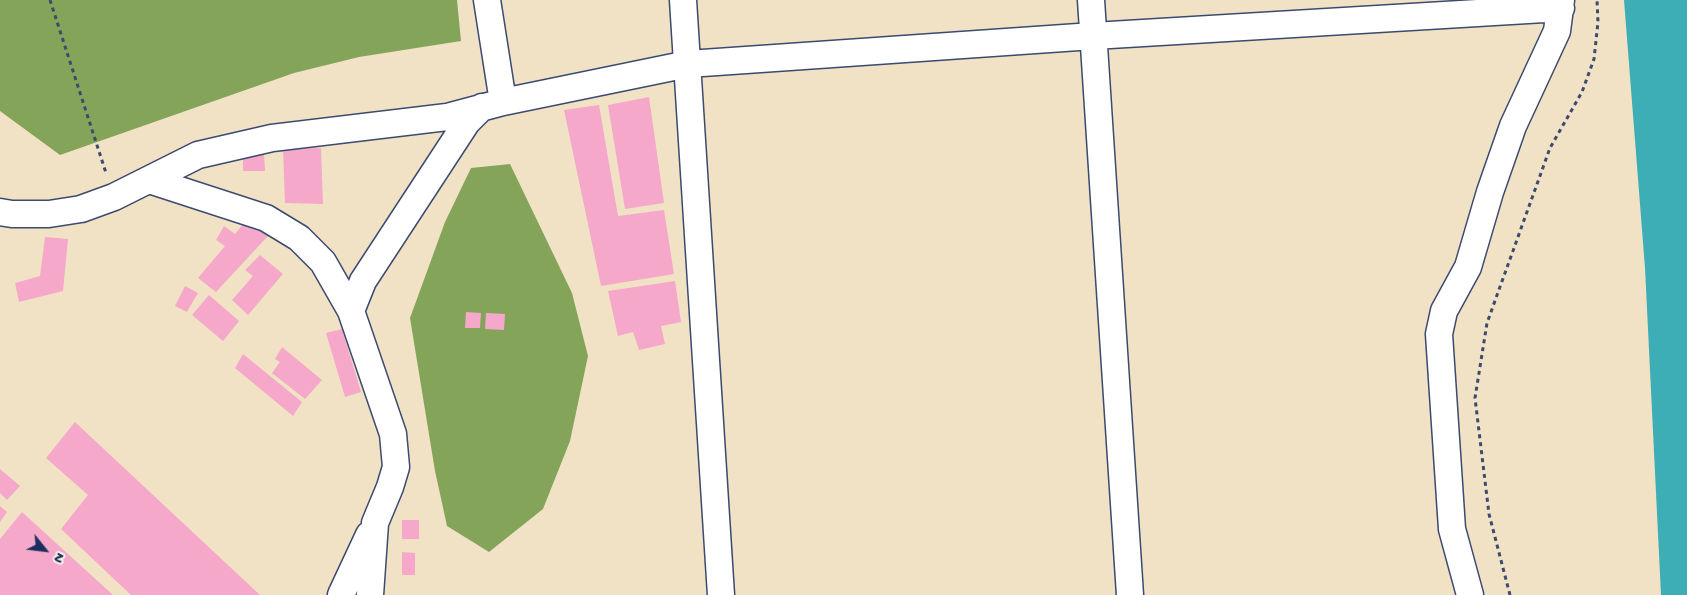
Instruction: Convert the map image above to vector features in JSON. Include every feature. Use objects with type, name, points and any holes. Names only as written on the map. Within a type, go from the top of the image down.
[{"type":"street","points":[[487,0],[492,105]]},
{"type":"street","points":[[683,0],[721,595]]},
{"type":"street","points":[[1091,0],[1130,595]]},
{"type":"street","points":[[0,212],[12,214],[81,209],[114,197],[198,155],[272,138],[447,117],[492,105],[688,64],[1561,4],[1557,32],[1513,126],[1490,192],[1468,266],[1444,311],[1439,334],[1452,528],[1470,595]]},
{"type":"street","points":[[352,311],[364,281],[467,122],[492,105]]},
{"type":"street","points":[[149,180],[266,218],[299,238],[323,262],[352,311],[393,434],[396,467],[375,523],[341,595]]},
{"type":"street","points":[[370,595],[375,523]]},
{"type":"path","points":[[50,0],[114,197]]},
{"type":"path","points":[[1510,595],[1489,514],[1475,398],[1487,323],[1550,148],[1582,92],[1594,58],[1598,22],[1597,0]]},
{"type":"green space","points":[[0,0],[457,0],[461,41],[359,57],[294,73],[60,155],[0,111]]},
{"type":"green space","points":[[510,164],[572,293],[588,356],[570,441],[543,509],[489,552],[447,526],[435,471],[410,318],[445,222],[471,168]]},
{"type":"water","points":[[1624,0],[1687,0],[1687,595],[1661,595],[1645,268]]},
{"type":"building","points":[[649,97],[664,203],[625,209],[608,105]]},
{"type":"building","points":[[599,105],[618,216],[664,210],[674,274],[601,286],[564,110]]},
{"type":"building","points":[[321,148],[323,204],[285,203],[283,149]]},
{"type":"building","points":[[264,154],[265,171],[243,171],[243,156]]},
{"type":"building","points":[[248,218],[268,236],[216,292],[198,278],[225,246],[216,240],[224,226],[235,234]]},
{"type":"building","points":[[45,237],[68,239],[63,291],[19,302],[15,283],[40,276]]},
{"type":"building","points":[[260,255],[283,274],[248,315],[232,300],[253,276],[245,270]]},
{"type":"building","points":[[675,281],[681,322],[661,326],[665,344],[639,350],[633,332],[618,336],[608,291]]},
{"type":"building","points":[[185,286],[198,293],[187,312],[175,306]]},
{"type":"building","points":[[209,295],[239,321],[223,341],[192,315]]},
{"type":"building","points":[[466,312],[481,313],[480,328],[465,328]]},
{"type":"building","points":[[486,313],[505,314],[504,330],[485,329]]},
{"type":"building","points":[[342,329],[361,392],[345,397],[326,333]]},
{"type":"building","points":[[282,347],[322,380],[305,399],[272,373],[280,362],[275,359]]},
{"type":"building","points":[[243,354],[302,402],[293,416],[235,368]]},
{"type":"building","points":[[75,422],[260,595],[131,595],[61,529],[88,495],[46,458]]},
{"type":"building","points":[[0,469],[20,486],[7,500],[0,493]]},
{"type":"building","points":[[0,506],[7,512],[0,522]]},
{"type":"building","points":[[22,512],[113,595],[0,595],[0,539]]},
{"type":"building","points":[[402,520],[419,520],[419,539],[402,539]]},
{"type":"building","points":[[402,552],[415,553],[415,575],[402,575]]}]
